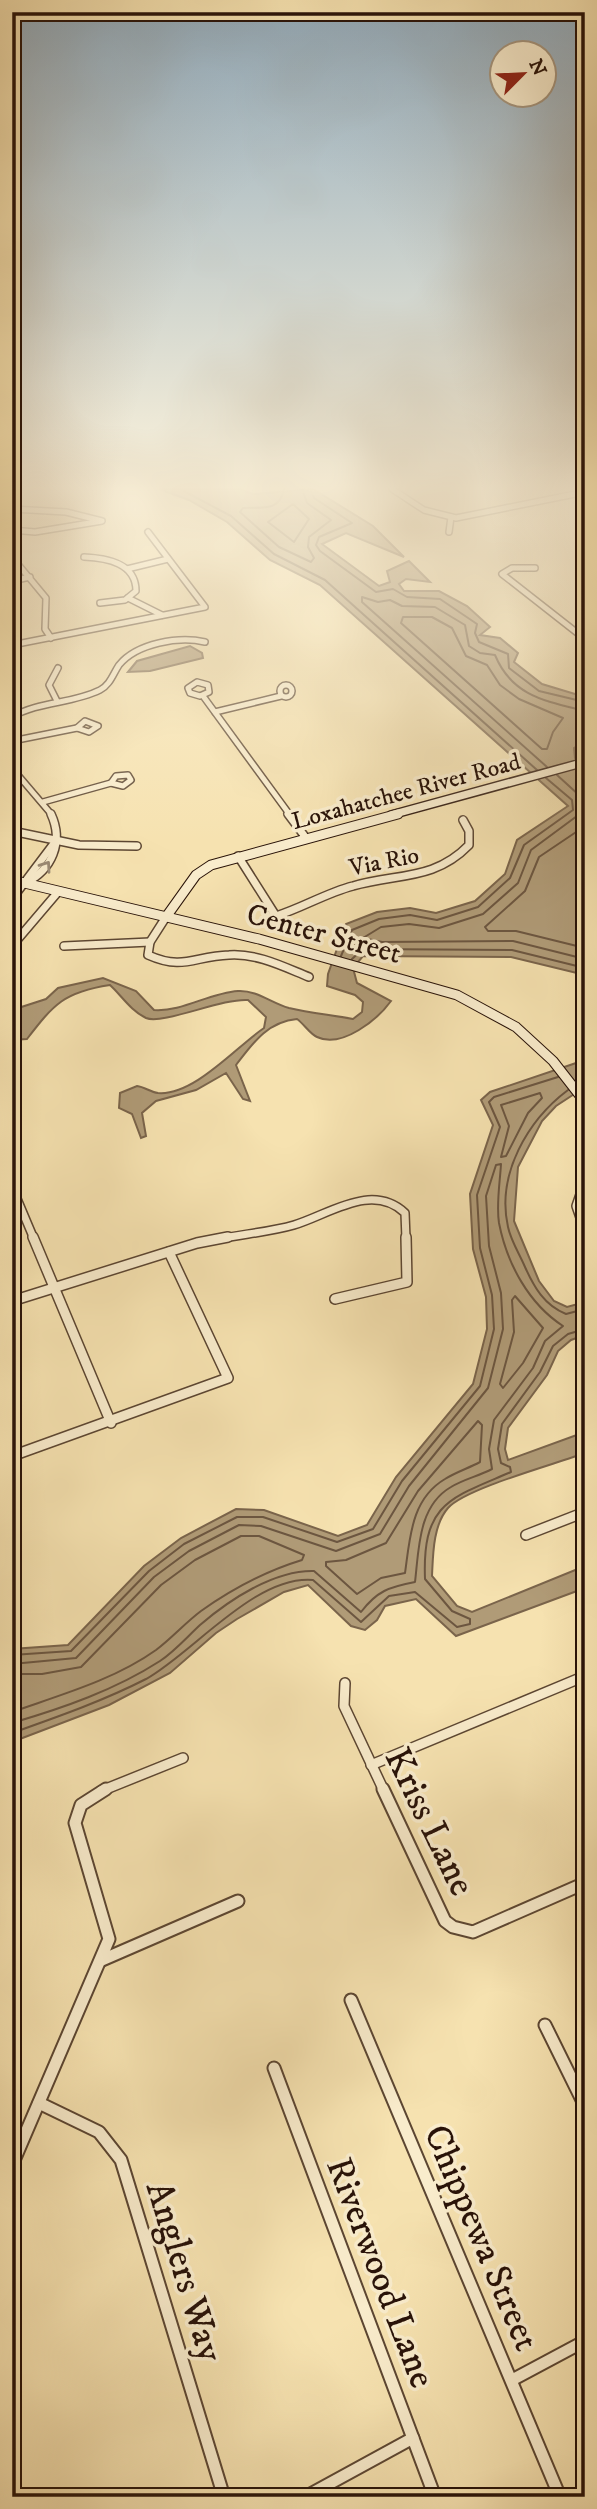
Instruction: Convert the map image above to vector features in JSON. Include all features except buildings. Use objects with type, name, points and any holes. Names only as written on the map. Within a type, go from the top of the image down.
[{"type":"street","points":[[46,606],[45,629],[51,638]]},
{"type":"street","points":[[144,606],[162,615]]},
{"type":"street","points":[[12,645],[204,606]]},
{"type":"street","points":[[543,606],[585,639]]},
{"type":"street","points":[[12,717],[30,707],[106,687],[121,663],[139,651],[188,640],[205,642]]},
{"type":"street","points":[[57,701],[49,685],[58,668]]},
{"type":"street","points":[[203,696],[306,838]]},
{"type":"street","points":[[215,712],[281,696]]},
{"type":"street","points":[[12,741],[76,728]]},
{"type":"street","name":"Loxahatchee River Road","points":[[166,917],[196,875],[211,865],[585,762]]},
{"type":"street","points":[[12,768],[24,786],[43,802],[55,822],[57,849],[39,876],[25,883],[12,899]]},
{"type":"street","points":[[43,802],[111,783]]},
{"type":"street","name":"Via Rio","points":[[237,856],[276,916],[308,907],[349,886],[425,874],[448,864],[469,845],[469,831],[463,820]]},
{"type":"street","points":[[12,831],[55,842],[137,846]]},
{"type":"street","points":[[25,883],[27,875],[55,842]]},
{"type":"street","name":"Center Street","points":[[12,880],[166,917],[457,995],[503,1017],[533,1041],[584,1101]]},
{"type":"street","points":[[12,946],[58,892]]},
{"type":"street","points":[[166,917],[150,942],[148,955],[183,967],[227,955],[241,955],[309,977]]},
{"type":"street","points":[[64,946],[150,942]]},
{"type":"street","points":[[585,1180],[576,1202],[579,1221],[585,1232]]},
{"type":"street","points":[[12,1187],[111,1423]]},
{"type":"street","points":[[12,1301],[197,1243],[281,1228],[351,1203],[379,1199],[393,1202],[405,1213],[407,1282],[335,1299]]},
{"type":"street","points":[[12,1456],[111,1423],[228,1378],[169,1252]]},
{"type":"street","points":[[526,1535],[585,1512]]},
{"type":"street","points":[[371,1765],[585,1676]]},
{"type":"street","name":"Kriss Lane","points":[[345,1683],[344,1706],[439,1912],[453,1927],[473,1932],[585,1883]]},
{"type":"street","points":[[12,2165],[109,1939],[108,1928],[76,1832],[76,1814],[87,1798],[96,1793],[183,1758]]},
{"type":"street","points":[[102,1960],[238,1901]]},
{"type":"street","name":"Chippewa Street","points":[[351,2000],[560,2497]]},
{"type":"street","points":[[545,2025],[585,2106]]},
{"type":"street","name":"Riverwood Lane","points":[[274,2067],[435,2497]]},
{"type":"street","name":"Anglers Way","points":[[40,2103],[99,2132],[121,2160],[224,2497]]},
{"type":"street","points":[[512,2380],[585,2341]]},
{"type":"street","points":[[305,2497],[413,2438]]},
{"type":"street","points":[[12,2481],[16,2497]]},
{"type":"water","points":[[344,606],[467,606],[490,627],[480,635],[500,638],[518,653],[514,662],[542,684],[585,697],[585,742],[574,748],[575,758],[585,765],[585,975],[511,957],[363,956],[353,968],[357,983],[391,1001],[377,1016],[348,1036],[327,1040],[314,1036],[297,1019],[277,1024],[248,1049],[236,1065],[250,1101],[243,1099],[226,1073],[196,1090],[156,1101],[142,1113],[146,1136],[141,1138],[132,1114],[119,1108],[120,1093],[137,1086],[158,1093],[172,1092],[186,1087],[214,1068],[264,1028],[266,1017],[248,1000],[237,1000],[154,1019],[141,1015],[110,985],[81,991],[61,1001],[27,1039],[12,1040],[12,1010],[46,999],[58,988],[103,978],[136,991],[154,1010],[175,1008],[227,992],[245,991],[289,1008],[353,1019],[362,1012],[363,1002],[355,995],[327,986],[328,974],[346,924],[377,912],[410,908],[436,913],[475,901],[505,874],[517,840],[568,806]]},
{"type":"water","points":[[190,646],[202,653],[203,658],[150,671],[128,672],[137,661]]},
{"type":"water","points":[[585,1060],[585,1087],[556,1106],[542,1121],[518,1167],[514,1221],[539,1281],[554,1301],[567,1307],[585,1302],[585,1335],[571,1340],[558,1351],[547,1375],[508,1428],[505,1449],[508,1460],[585,1432],[585,1453],[492,1485],[458,1500],[448,1508],[437,1531],[432,1576],[457,1606],[472,1612],[585,1566],[585,1588],[456,1636],[416,1599],[385,1606],[377,1620],[365,1630],[351,1626],[308,1585],[284,1592],[237,1619],[216,1633],[170,1673],[109,1705],[12,1742],[12,1649],[68,1645],[144,1566],[181,1538],[236,1509],[264,1510],[338,1536],[367,1525],[396,1477],[473,1384],[487,1329],[486,1297],[473,1249],[470,1194],[493,1125],[481,1100],[490,1092]]}]
